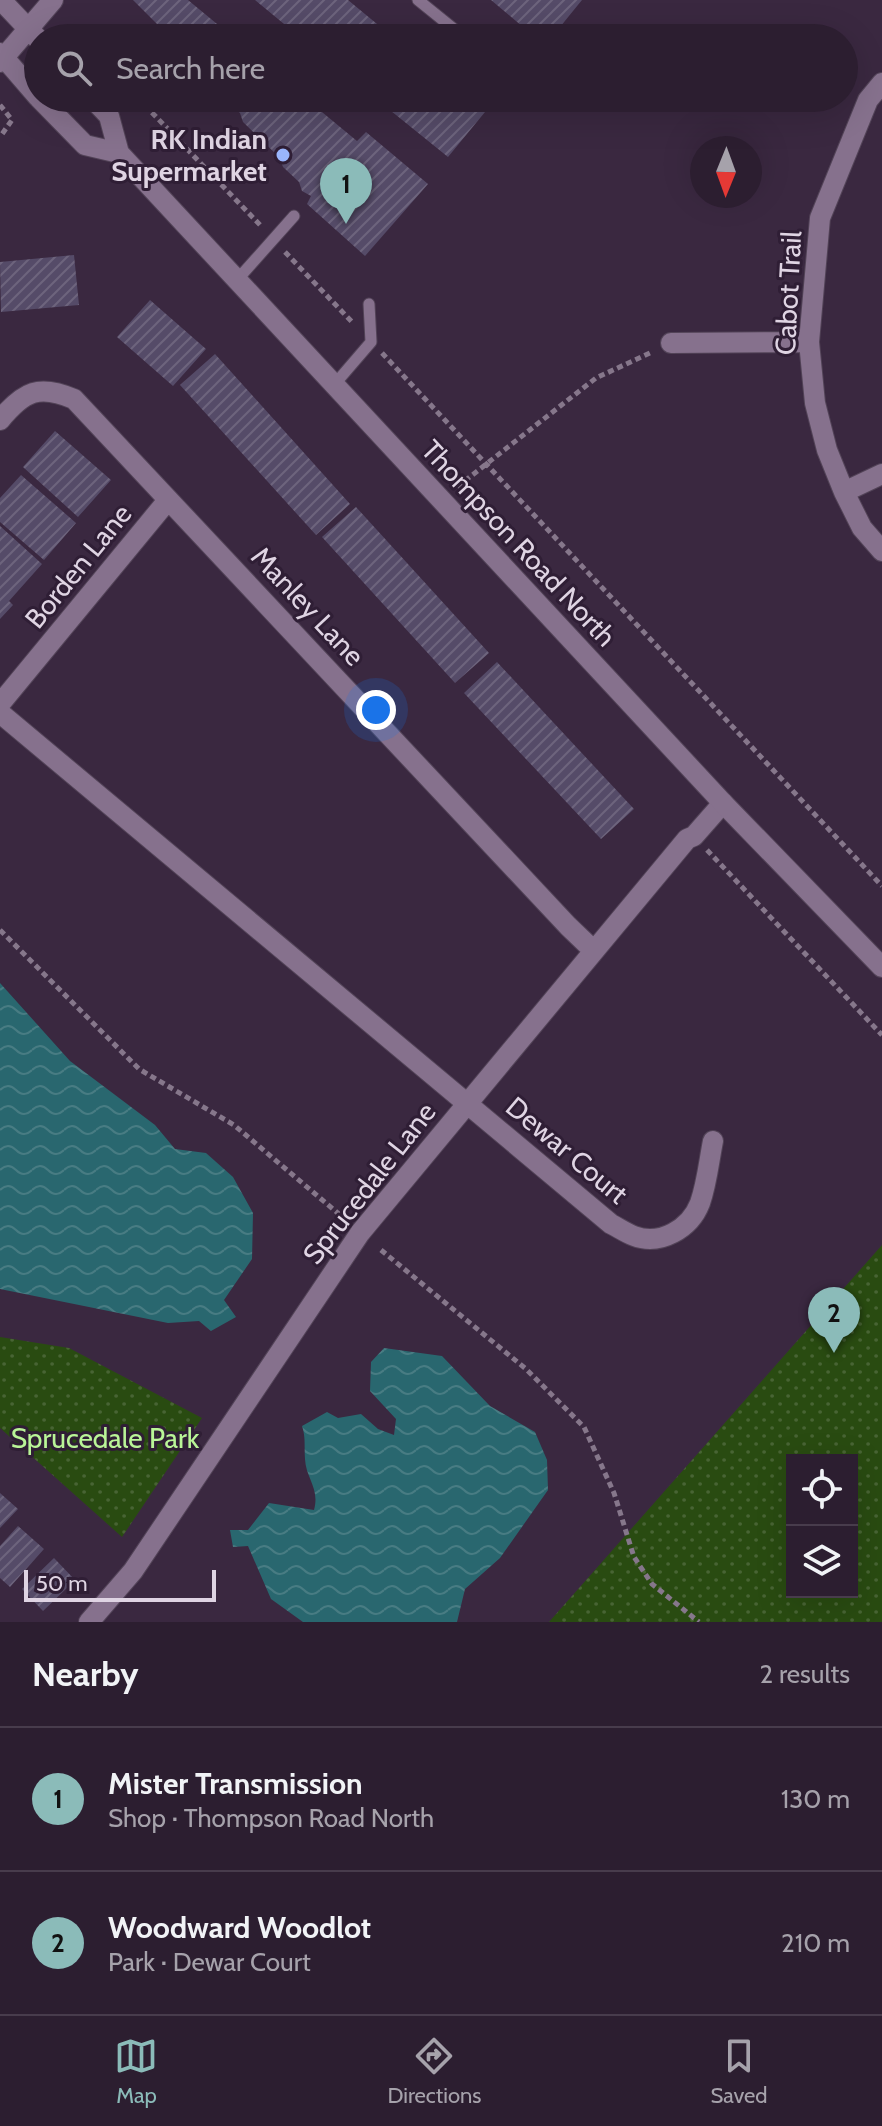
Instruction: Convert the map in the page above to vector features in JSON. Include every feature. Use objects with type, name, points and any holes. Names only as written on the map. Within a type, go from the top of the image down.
[{"type":"street","points":[[38,24],[53,0]]},
{"type":"street","points":[[6,6],[24,24]]},
{"type":"street","points":[[1,57],[24,40]]},
{"type":"street","name":"Thompson Road North","points":[[1,57],[24,81]]},
{"type":"street","name":"Cabot Trail","points":[[882,83],[868,100],[820,218],[809,342],[815,403],[827,450],[862,528],[882,551]]},
{"type":"street","name":"Thompson Road North","points":[[53,112],[85,145],[119,153]]},
{"type":"street","name":"Thompson Road North","points":[[105,112],[119,153],[723,803],[882,967]]},
{"type":"street","points":[[671,343],[809,342]]},
{"type":"street","name":"Manley Lane","points":[[0,420],[13,404],[40,390],[56,391],[74,399],[593,950]]},
{"type":"street","points":[[844,492],[882,474]]},
{"type":"street","name":"Borden Lane","points":[[0,704],[168,500]]},
{"type":"street","points":[[0,713],[467,1103]]},
{"type":"street","name":"Sprucedale Lane","points":[[89,1622],[133,1571],[360,1233],[593,950],[687,839],[694,836],[723,803]]},
{"type":"street","name":"Dewar Court","points":[[467,1103],[611,1224],[634,1236],[653,1239],[669,1236],[690,1219],[699,1204],[713,1141]]},
{"type":"lane","points":[[418,0],[448,24]]},
{"type":"lane","points":[[237,280],[294,216]]},
{"type":"lane","points":[[334,385],[371,342],[369,304]]},
{"type":"path","points":[[0,105],[12,120],[0,137]]},
{"type":"path","points":[[151,112],[882,886]]},
{"type":"path","points":[[441,500],[596,378],[671,343]]},
{"type":"path","points":[[694,836],[882,1035]]},
{"type":"path","points":[[0,930],[139,1069],[234,1125],[340,1215]]},
{"type":"path","points":[[381,1250],[526,1369],[584,1427],[614,1493],[634,1557],[652,1584],[699,1622]]},
{"type":"green space","points":[[882,1245],[882,1622],[549,1622]]},
{"type":"green space","name":"Sprucedale Park","points":[[0,1337],[69,1348],[202,1418],[122,1537],[0,1428]]},
{"type":"water","points":[[0,983],[70,1061],[155,1125],[175,1149],[206,1153],[233,1177],[253,1213],[252,1259],[224,1300],[236,1317],[211,1331],[199,1321],[168,1323],[0,1289]]},
{"type":"water","points":[[384,1348],[442,1356],[490,1406],[535,1432],[547,1460],[548,1490],[500,1558],[465,1589],[457,1622],[303,1622],[271,1599],[248,1546],[233,1547],[230,1530],[248,1530],[269,1503],[314,1510],[314,1489],[306,1466],[302,1426],[327,1412],[338,1418],[361,1414],[378,1429],[394,1435],[396,1419],[370,1391],[371,1362]]},
{"type":"building","points":[[133,0],[188,0],[217,24],[157,24]]},
{"type":"building","points":[[255,0],[348,0],[377,24],[284,24]]},
{"type":"building","points":[[491,0],[582,0],[562,24],[519,24]]},
{"type":"building","points":[[322,112],[357,141],[366,132],[428,184],[365,256],[307,204],[311,196],[302,191],[299,182],[283,167],[279,157],[243,122],[240,113]]},
{"type":"building","points":[[392,112],[485,112],[448,157]]},
{"type":"building","points":[[74,255],[79,305],[1,312],[0,262]]},
{"type":"building","points":[[150,300],[206,349],[173,386],[117,337]]},
{"type":"building","points":[[215,354],[350,504],[316,535],[180,385]]},
{"type":"building","points":[[55,431],[111,480],[78,517],[23,467]]},
{"type":"building","points":[[21,475],[76,523],[44,560],[0,522],[0,498]]},
{"type":"building","points":[[356,507],[489,653],[455,683],[322,537]]},
{"type":"building","points":[[0,526],[42,564],[9,601],[13,605],[0,619]]},
{"type":"building","points":[[497,662],[634,809],[601,839],[464,693]]},
{"type":"building","points":[[0,1493],[18,1509],[0,1528]]},
{"type":"building","points":[[18,1526],[44,1549],[10,1587],[0,1578],[0,1546]]},
{"type":"building","points":[[54,1558],[75,1580],[43,1611],[22,1589]]},
{"type":"place","name":"RK Indian Supermarket","points":[[283,155]]},
{"type":"place","name":"Mister Transmission","points":[[346,224]]},
{"type":"place","name":"Woodward Woodlot","points":[[834,1353]]}]
